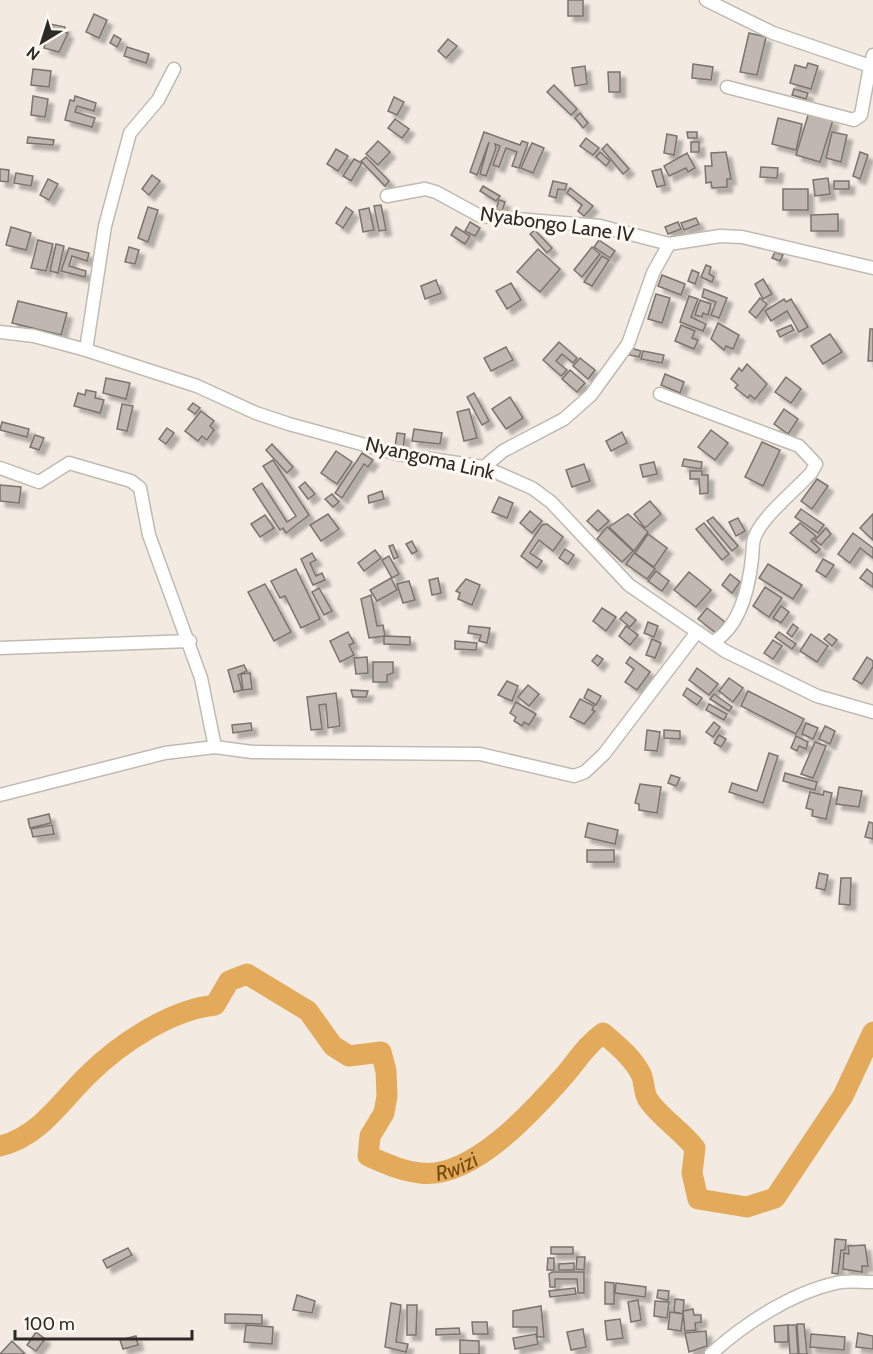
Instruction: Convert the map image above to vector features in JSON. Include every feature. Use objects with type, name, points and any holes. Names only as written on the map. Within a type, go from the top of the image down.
[{"type":"street","points":[[705,0],[773,33],[872,61],[861,115],[854,120],[727,87]]},
{"type":"street","points":[[86,350],[105,226],[130,133],[158,100],[174,69]]},
{"type":"street","name":"Nyabongo Lane IV","points":[[387,196],[425,189],[436,192],[480,216],[600,226],[669,244],[720,236],[741,237],[873,268]]},
{"type":"street","points":[[484,467],[503,451],[564,419],[591,395],[628,344],[653,273],[669,244]]},
{"type":"street","name":"Nyangoma Link","points":[[0,332],[34,336],[86,350],[196,386],[289,424],[398,454],[484,467],[532,488],[545,498],[629,585],[697,632],[765,672],[817,696],[873,712]]},
{"type":"street","points":[[660,394],[800,446],[816,465],[766,520],[754,538],[752,559],[737,616],[727,634],[713,642]]},
{"type":"street","points":[[0,468],[39,482],[69,463],[136,484],[143,497],[149,536],[190,641],[212,721],[215,747]]},
{"type":"street","points":[[0,795],[165,753],[215,747],[252,752],[480,754],[574,776],[585,772],[604,754],[697,632]]},
{"type":"street","points":[[0,648],[190,641]]},
{"type":"street","points":[[711,1354],[745,1324],[806,1293],[837,1282],[873,1282]]},
{"type":"building","points":[[568,0],[583,0],[583,16],[568,16]]},
{"type":"building","points":[[94,14],[107,20],[99,38],[86,32]]},
{"type":"building","points":[[50,24],[65,27],[64,32],[68,33],[59,52],[44,48]]},
{"type":"building","points":[[749,33],[766,37],[757,75],[740,72]]},
{"type":"building","points":[[114,35],[121,39],[117,47],[110,43]]},
{"type":"building","points":[[448,39],[457,46],[446,58],[438,51]]},
{"type":"building","points":[[127,47],[149,54],[146,63],[124,56]]},
{"type":"building","points":[[808,63],[818,66],[811,89],[790,83],[795,65],[806,68]]},
{"type":"building","points":[[693,64],[713,67],[711,80],[692,78]]},
{"type":"building","points":[[585,66],[587,84],[575,86],[572,68]]},
{"type":"building","points":[[33,69],[51,71],[49,87],[31,85]]},
{"type":"building","points":[[608,72],[620,72],[620,92],[609,92]]},
{"type":"building","points":[[554,85],[577,109],[571,115],[547,92]]},
{"type":"building","points":[[794,89],[808,93],[806,99],[792,95]]},
{"type":"building","points":[[33,96],[48,99],[45,117],[31,115]]},
{"type":"building","points":[[75,96],[96,103],[94,111],[77,106],[75,112],[95,118],[92,127],[65,120],[70,100],[74,101]]},
{"type":"building","points":[[394,97],[404,102],[397,115],[388,111]]},
{"type":"building","points":[[809,112],[833,120],[820,162],[796,155]]},
{"type":"building","points":[[580,113],[588,123],[583,128],[575,118]]},
{"type":"building","points":[[778,118],[802,124],[796,150],[772,144]]},
{"type":"building","points":[[395,119],[409,129],[402,138],[388,128]]},
{"type":"building","points":[[484,132],[520,145],[522,141],[528,143],[519,168],[512,166],[517,152],[506,148],[499,167],[493,165],[500,146],[495,144],[496,148],[486,176],[480,174],[489,142],[477,175],[470,172]]},
{"type":"building","points":[[687,132],[697,132],[697,138],[688,138]]},
{"type":"building","points":[[832,132],[847,135],[841,162],[826,158]]},
{"type":"building","points":[[667,134],[677,136],[674,155],[664,153]]},
{"type":"building","points":[[28,137],[54,140],[53,145],[27,143]]},
{"type":"building","points":[[586,138],[599,148],[593,155],[580,146]]},
{"type":"building","points":[[378,141],[390,152],[378,165],[366,154]]},
{"type":"building","points":[[691,142],[699,142],[699,152],[691,152]]},
{"type":"building","points":[[532,143],[544,148],[533,173],[521,168]]},
{"type":"building","points":[[607,144],[629,169],[623,174],[602,149]]},
{"type":"building","points":[[336,149],[348,156],[338,171],[327,164]]},
{"type":"building","points":[[600,152],[610,161],[606,166],[596,157]]},
{"type":"building","points":[[726,152],[731,179],[727,179],[727,187],[712,188],[711,182],[706,183],[705,166],[712,166],[711,153]]},
{"type":"building","points":[[860,152],[868,155],[860,179],[853,176]]},
{"type":"building","points":[[687,153],[695,168],[688,172],[686,168],[669,176],[664,166]]},
{"type":"building","points":[[366,157],[389,181],[385,186],[361,161]]},
{"type":"building","points":[[354,159],[362,163],[351,181],[343,176]]},
{"type":"building","points":[[761,167],[778,168],[777,178],[760,177]]},
{"type":"building","points":[[0,169],[9,170],[8,182],[0,181]]},
{"type":"building","points":[[661,169],[665,185],[657,187],[652,171]]},
{"type":"building","points":[[16,173],[33,176],[31,186],[14,183]]},
{"type":"building","points":[[152,175],[160,181],[149,195],[142,189]]},
{"type":"building","points":[[828,178],[830,194],[815,196],[813,180]]},
{"type":"building","points":[[48,179],[58,184],[49,200],[40,195]]},
{"type":"building","points":[[553,181],[567,184],[565,190],[558,189],[556,198],[549,196]]},
{"type":"building","points":[[834,181],[849,181],[849,189],[834,189]]},
{"type":"building","points":[[483,186],[500,196],[496,201],[480,191]]},
{"type":"building","points":[[570,188],[593,206],[584,216],[578,211],[582,205],[567,193]]},
{"type":"building","points":[[783,189],[808,189],[808,210],[783,210]]},
{"type":"building","points":[[499,200],[505,202],[502,211],[496,210]]},
{"type":"building","points":[[381,205],[386,230],[379,231],[374,206]]},
{"type":"building","points":[[148,207],[158,210],[148,242],[138,238]]},
{"type":"building","points":[[346,207],[353,212],[343,228],[336,223]]},
{"type":"building","points":[[369,208],[374,230],[363,232],[359,210]]},
{"type":"building","points":[[838,214],[838,231],[811,231],[811,215]]},
{"type":"building","points":[[696,218],[699,224],[684,230],[681,223]]},
{"type":"building","points":[[470,222],[480,228],[475,236],[465,231]]},
{"type":"building","points":[[678,222],[681,229],[668,234],[665,227]]},
{"type":"building","points":[[11,227],[31,233],[26,250],[6,245]]},
{"type":"building","points":[[456,227],[470,236],[465,244],[451,235]]},
{"type":"building","points":[[535,230],[552,248],[547,253],[530,234]]},
{"type":"building","points":[[38,240],[53,244],[46,271],[31,268]]},
{"type":"building","points":[[599,240],[615,251],[610,258],[594,247]]},
{"type":"building","points":[[56,244],[64,246],[58,273],[50,271]]},
{"type":"building","points":[[129,247],[139,250],[135,264],[125,262]]},
{"type":"building","points":[[592,247],[600,254],[582,277],[574,270]]},
{"type":"building","points":[[69,248],[89,253],[87,261],[72,256],[69,266],[86,271],[85,277],[61,271]]},
{"type":"building","points":[[538,249],[560,269],[540,292],[517,272]]},
{"type":"building","points":[[775,252],[783,255],[780,261],[772,258]]},
{"type":"building","points":[[602,256],[609,260],[592,286],[584,282]]},
{"type":"building","points":[[706,265],[711,267],[709,274],[714,277],[712,282],[701,277]]},
{"type":"building","points":[[692,270],[699,273],[695,284],[688,281]]},
{"type":"building","points":[[662,275],[685,284],[681,295],[658,286]]},
{"type":"building","points":[[763,279],[772,294],[763,299],[755,284]]},
{"type":"building","points":[[436,280],[441,293],[425,299],[421,286]]},
{"type":"building","points":[[511,283],[521,300],[507,309],[496,291]]},
{"type":"building","points":[[704,289],[727,298],[719,318],[711,315],[716,302],[702,297]]},
{"type":"building","points":[[656,294],[670,298],[662,323],[648,319]]},
{"type":"building","points":[[689,296],[698,299],[691,317],[706,324],[703,331],[680,322]]},
{"type":"building","points":[[760,298],[767,304],[756,318],[749,312]]},
{"type":"building","points":[[784,299],[786,302],[791,299],[808,327],[799,332],[787,311],[771,321],[765,311]]},
{"type":"building","points":[[700,300],[711,304],[708,315],[703,313],[702,317],[695,315]]},
{"type":"building","points":[[18,301],[67,313],[61,335],[12,323]]},
{"type":"building","points":[[718,323],[739,335],[733,349],[726,346],[724,350],[711,339]]},
{"type":"building","points":[[681,325],[695,331],[692,338],[698,340],[694,349],[675,341]]},
{"type":"building","points":[[791,325],[794,330],[780,337],[777,331]]},
{"type":"building","points":[[870,329],[873,329],[873,361],[868,361]]},
{"type":"building","points":[[830,334],[842,352],[823,364],[811,346]]},
{"type":"building","points":[[559,342],[577,358],[573,363],[562,354],[556,361],[567,370],[561,376],[543,360]]},
{"type":"building","points":[[506,347],[513,360],[491,371],[484,358]]},
{"type":"building","points":[[631,348],[641,351],[639,357],[629,355]]},
{"type":"building","points":[[643,351],[664,355],[662,363],[641,359]]},
{"type":"building","points":[[580,358],[595,370],[588,379],[573,366]]},
{"type":"building","points":[[747,364],[767,384],[755,399],[750,395],[748,398],[735,388],[738,385],[731,379],[739,368],[742,371]]},
{"type":"building","points":[[570,370],[585,383],[577,392],[562,379]]},
{"type":"building","points":[[665,374],[684,382],[680,393],[661,385]]},
{"type":"building","points":[[786,377],[801,389],[791,403],[775,392]]},
{"type":"building","points":[[106,378],[130,383],[126,399],[103,393]]},
{"type":"building","points":[[86,390],[96,392],[95,398],[104,400],[100,413],[74,406],[78,393],[85,395]]},
{"type":"building","points":[[474,393],[489,421],[482,425],[467,397]]},
{"type":"building","points":[[510,397],[523,418],[506,429],[492,409]]},
{"type":"building","points":[[193,403],[200,408],[195,414],[188,409]]},
{"type":"building","points":[[122,404],[133,406],[127,431],[117,429]]},
{"type":"building","points":[[469,409],[477,438],[464,441],[457,412]]},
{"type":"building","points":[[784,409],[798,419],[788,434],[774,424]]},
{"type":"building","points":[[201,411],[214,421],[210,426],[214,430],[207,440],[202,436],[198,441],[185,431]]},
{"type":"building","points":[[2,422],[29,429],[27,437],[0,430]]},
{"type":"building","points":[[167,428],[174,433],[166,444],[159,439]]},
{"type":"building","points":[[414,429],[442,433],[440,444],[412,441]]},
{"type":"building","points":[[711,430],[728,443],[715,460],[698,447]]},
{"type":"building","points":[[622,432],[627,443],[611,451],[606,441]]},
{"type":"building","points":[[397,433],[405,434],[403,448],[395,447]]},
{"type":"building","points":[[35,435],[44,438],[39,450],[30,447]]},
{"type":"building","points":[[762,442],[780,450],[763,486],[745,477]]},
{"type":"building","points":[[272,444],[293,467],[287,473],[266,450]]},
{"type":"building","points":[[336,451],[352,462],[337,484],[321,473]]},
{"type":"building","points":[[362,453],[373,460],[368,467],[364,464],[342,498],[335,493]]},
{"type":"building","points":[[684,459],[702,462],[701,469],[682,466]]},
{"type":"building","points":[[273,460],[309,515],[286,533],[283,528],[280,530],[253,489],[262,483],[287,522],[296,516],[263,466]]},
{"type":"building","points":[[654,462],[657,474],[643,477],[640,465]]},
{"type":"building","points":[[584,464],[590,481],[572,487],[566,470]]},
{"type":"building","points":[[690,471],[702,471],[702,475],[708,475],[708,493],[700,494],[699,479],[690,479]]},
{"type":"building","points":[[817,479],[828,486],[812,509],[801,501]]},
{"type":"building","points":[[305,482],[315,494],[308,499],[299,487]]},
{"type":"building","points":[[0,485],[21,487],[19,503],[0,501]]},
{"type":"building","points":[[382,491],[384,499],[369,503],[368,496]]},
{"type":"building","points":[[332,494],[339,502],[333,507],[325,499]]},
{"type":"building","points":[[499,497],[513,503],[507,518],[492,512]]},
{"type":"building","points":[[650,501],[661,514],[645,528],[634,514]]},
{"type":"building","points":[[801,509],[824,525],[818,533],[795,517]]},
{"type":"building","points":[[598,510],[609,521],[598,531],[587,521]]},
{"type":"building","points":[[530,511],[542,521],[532,533],[520,523]]},
{"type":"building","points":[[328,514],[339,529],[321,541],[310,525]]},
{"type":"building","points":[[628,514],[648,532],[634,551],[609,527]]},
{"type":"building","points":[[873,514],[873,540],[860,528]]},
{"type":"building","points":[[265,515],[274,528],[260,537],[251,524]]},
{"type":"building","points":[[713,517],[738,546],[732,551],[707,521]]},
{"type":"building","points":[[738,518],[745,531],[736,536],[729,522]]},
{"type":"building","points":[[704,523],[729,554],[722,560],[696,529]]},
{"type":"building","points":[[800,523],[816,536],[811,541],[820,549],[816,553],[790,533]]},
{"type":"building","points":[[547,524],[563,537],[553,551],[539,540],[530,553],[542,561],[537,568],[521,556],[542,525]]},
{"type":"building","points":[[607,527],[633,551],[622,562],[597,539]]},
{"type":"building","points":[[826,528],[831,534],[821,545],[815,540]]},
{"type":"building","points":[[853,533],[873,548],[873,558],[860,548],[850,563],[838,554]]},
{"type":"building","points":[[648,534],[667,548],[654,567],[635,553]]},
{"type":"building","points":[[412,541],[417,551],[412,554],[406,544]]},
{"type":"building","points":[[393,545],[398,557],[394,559],[389,546]]},
{"type":"building","points":[[565,549],[574,555],[568,564],[559,558]]},
{"type":"building","points":[[375,550],[381,558],[364,571],[358,563]]},
{"type":"building","points":[[312,553],[316,560],[310,563],[316,576],[322,573],[325,580],[313,585],[301,559]]},
{"type":"building","points":[[634,553],[655,569],[647,579],[626,564]]},
{"type":"building","points":[[389,556],[399,574],[392,578],[382,560]]},
{"type":"building","points":[[823,559],[834,565],[826,577],[816,571]]},
{"type":"building","points":[[768,564],[802,585],[793,599],[759,578]]},
{"type":"building","points":[[296,569],[320,619],[301,628],[285,596],[280,598],[271,581]]},
{"type":"building","points":[[867,569],[873,574],[873,587],[860,578]]},
{"type":"building","points":[[656,571],[669,581],[662,591],[648,581]]},
{"type":"building","points":[[689,572],[711,590],[696,607],[674,590]]},
{"type":"building","points":[[730,574],[740,582],[732,593],[722,585]]},
{"type":"building","points":[[391,578],[397,590],[377,601],[370,590]]},
{"type":"building","points":[[438,578],[441,593],[432,595],[429,580]]},
{"type":"building","points":[[466,579],[480,585],[472,605],[458,599],[460,593],[456,591]]},
{"type":"building","points":[[409,581],[415,600],[403,603],[397,584]]},
{"type":"building","points":[[265,584],[291,632],[274,641],[248,592]]},
{"type":"building","points":[[765,587],[782,598],[769,617],[753,606]]},
{"type":"building","points":[[319,588],[332,611],[324,615],[312,592]]},
{"type":"building","points":[[371,595],[377,626],[383,625],[385,636],[369,638],[361,599]]},
{"type":"building","points":[[781,606],[789,612],[781,623],[773,618]]},
{"type":"building","points":[[602,608],[616,617],[606,631],[593,621]]},
{"type":"building","points":[[707,608],[725,622],[716,633],[698,619]]},
{"type":"building","points":[[626,612],[636,620],[630,627],[620,619]]},
{"type":"building","points":[[648,622],[658,626],[654,637],[644,633]]},
{"type":"building","points":[[793,624],[798,628],[792,637],[787,633]]},
{"type":"building","points":[[469,626],[490,628],[487,643],[479,641],[481,635],[468,633]]},
{"type":"building","points":[[626,626],[638,635],[630,645],[619,636]]},
{"type":"building","points":[[348,632],[354,643],[349,645],[354,655],[340,662],[330,641]]},
{"type":"building","points":[[779,632],[796,644],[792,649],[775,637]]},
{"type":"building","points":[[811,634],[828,646],[817,662],[800,651]]},
{"type":"building","points":[[829,634],[837,640],[832,646],[824,639]]},
{"type":"building","points":[[384,636],[410,637],[410,645],[384,644]]},
{"type":"building","points":[[652,639],[661,643],[655,658],[646,655]]},
{"type":"building","points":[[773,640],[782,646],[773,659],[764,653]]},
{"type":"building","points":[[455,641],[477,643],[476,650],[455,649]]},
{"type":"building","points":[[597,655],[603,659],[598,666],[592,661]]},
{"type":"building","points":[[367,657],[368,673],[356,674],[354,658]]},
{"type":"building","points":[[630,657],[650,672],[637,690],[625,682],[634,669],[626,663]]},
{"type":"building","points":[[867,657],[873,661],[873,667],[862,684],[853,679]]},
{"type":"building","points":[[373,662],[393,662],[393,673],[387,675],[387,682],[373,682]]},
{"type":"building","points":[[244,665],[247,671],[238,675],[242,690],[234,692],[228,670]]},
{"type":"building","points":[[697,668],[718,684],[709,695],[689,680]]},
{"type":"building","points":[[250,673],[252,689],[243,690],[241,674]]},
{"type":"building","points":[[729,678],[743,688],[733,702],[719,691]]},
{"type":"building","points":[[507,681],[518,686],[512,701],[498,695]]},
{"type":"building","points":[[528,685],[539,694],[529,706],[518,697]]},
{"type":"building","points":[[687,688],[702,698],[697,705],[683,695]]},
{"type":"building","points":[[588,689],[601,696],[596,705],[584,698]]},
{"type":"building","points":[[351,690],[368,691],[366,697],[353,697]]},
{"type":"building","points":[[748,691],[804,719],[796,734],[741,706]]},
{"type":"building","points":[[336,693],[340,726],[328,728],[326,704],[319,705],[322,729],[311,730],[307,697]]},
{"type":"building","points":[[714,694],[732,707],[729,711],[710,699]]},
{"type":"building","points":[[580,699],[594,706],[592,710],[595,711],[584,724],[570,717]]},
{"type":"building","points":[[516,702],[536,714],[529,725],[524,722],[522,726],[514,721],[516,717],[510,713]]},
{"type":"building","points":[[709,704],[727,714],[724,720],[706,710]]},
{"type":"building","points":[[714,722],[720,727],[713,737],[706,732]]},
{"type":"building","points":[[251,723],[252,730],[233,733],[232,725]]},
{"type":"building","points":[[806,723],[818,728],[813,739],[802,734]]},
{"type":"building","points":[[825,726],[835,731],[830,744],[819,739]]},
{"type":"building","points":[[647,730],[660,732],[657,751],[645,750]]},
{"type":"building","points":[[664,730],[680,731],[680,739],[664,738]]},
{"type":"building","points":[[719,735],[726,739],[721,747],[714,743]]},
{"type":"building","points":[[796,736],[808,742],[806,749],[799,746],[797,751],[791,748]]},
{"type":"building","points":[[815,742],[826,746],[813,778],[801,774]]},
{"type":"building","points":[[769,753],[778,756],[763,803],[729,792],[732,783],[757,791]]},
{"type":"building","points":[[785,773],[817,782],[815,790],[783,781]]},
{"type":"building","points":[[671,775],[680,778],[676,786],[668,783]]},
{"type":"building","points":[[640,784],[661,787],[657,813],[639,810],[639,804],[635,803]]},
{"type":"building","points":[[839,787],[862,791],[859,807],[836,804]]},
{"type":"building","points":[[824,791],[832,793],[826,819],[812,816],[813,810],[806,808],[810,792],[823,795]]},
{"type":"building","points":[[49,814],[51,823],[30,828],[28,819]]},
{"type":"building","points":[[869,822],[873,823],[873,839],[865,837]]},
{"type":"building","points":[[588,823],[618,830],[615,844],[585,837]]},
{"type":"building","points":[[52,825],[54,834],[33,837],[31,829]]},
{"type":"building","points":[[587,850],[614,850],[614,862],[587,862]]},
{"type":"building","points":[[819,873],[828,875],[825,890],[816,888]]},
{"type":"building","points":[[841,878],[851,878],[850,905],[839,904]]},
{"type":"building","points":[[835,1239],[846,1240],[845,1250],[841,1250],[838,1274],[832,1273]]},
{"type":"building","points":[[865,1245],[868,1266],[862,1266],[862,1272],[843,1269],[844,1253],[849,1254],[848,1246]]},
{"type":"building","points":[[551,1247],[573,1247],[573,1254],[551,1254]]},
{"type":"building","points":[[128,1248],[132,1255],[107,1268],[103,1260]]},
{"type":"building","points":[[577,1257],[585,1257],[584,1270],[576,1269]]},
{"type":"building","points":[[548,1258],[554,1258],[554,1270],[547,1270]]},
{"type":"building","points":[[574,1263],[574,1270],[559,1270],[559,1264]]},
{"type":"building","points":[[552,1272],[584,1272],[584,1293],[578,1293],[577,1279],[555,1279],[555,1287],[550,1287],[549,1274]]},
{"type":"building","points":[[605,1282],[614,1283],[614,1304],[605,1304]]},
{"type":"building","points":[[616,1283],[646,1287],[645,1297],[615,1293]]},
{"type":"building","points":[[575,1288],[576,1294],[550,1297],[549,1291]]},
{"type":"building","points":[[658,1290],[669,1291],[668,1300],[657,1298]]},
{"type":"building","points":[[297,1295],[315,1301],[312,1313],[293,1310]]},
{"type":"building","points":[[675,1299],[684,1300],[683,1314],[674,1312]]},
{"type":"building","points":[[638,1300],[641,1320],[631,1322],[628,1302]]},
{"type":"building","points":[[655,1301],[669,1302],[667,1318],[654,1316]]},
{"type":"building","points":[[391,1303],[401,1305],[396,1342],[408,1344],[406,1352],[385,1347]]},
{"type":"building","points":[[407,1305],[417,1305],[416,1335],[407,1335]]},
{"type":"building","points":[[541,1306],[544,1337],[537,1337],[537,1327],[513,1327],[513,1311]]},
{"type":"building","points":[[693,1309],[694,1315],[701,1315],[701,1322],[695,1323],[696,1330],[685,1331],[683,1311]]},
{"type":"building","points":[[670,1312],[683,1314],[681,1331],[668,1329]]},
{"type":"building","points":[[225,1314],[262,1315],[262,1324],[225,1323]]},
{"type":"building","points":[[620,1319],[623,1338],[607,1340],[605,1321]]},
{"type":"building","points":[[472,1322],[487,1322],[488,1334],[473,1334]]},
{"type":"building","points":[[797,1324],[804,1324],[807,1354],[799,1354]]},
{"type":"building","points":[[246,1325],[273,1327],[272,1344],[244,1342]]},
{"type":"building","points":[[788,1325],[788,1342],[775,1342],[774,1326]]},
{"type":"building","points":[[788,1325],[796,1325],[798,1354],[790,1354]]},
{"type":"building","points":[[459,1328],[460,1334],[436,1335],[436,1329]]},
{"type":"building","points":[[583,1329],[586,1347],[571,1350],[567,1332]]},
{"type":"building","points":[[706,1331],[707,1346],[689,1352],[685,1333]]},
{"type":"building","points":[[36,1332],[45,1339],[36,1351],[27,1345]]},
{"type":"building","points":[[858,1333],[873,1336],[873,1349],[856,1347]]},
{"type":"building","points":[[536,1334],[538,1344],[515,1349],[513,1338]]},
{"type":"building","points":[[811,1334],[845,1337],[844,1350],[810,1347]]},
{"type":"building","points":[[136,1336],[138,1345],[123,1349],[120,1340]]},
{"type":"building","points":[[460,1340],[479,1341],[479,1354],[460,1354]]},
{"type":"building","points":[[12,1341],[25,1354],[0,1354]]},
{"type":"waterway","name":"Rwizi","points":[[0,1146],[38,1127],[101,1063],[130,1041],[163,1021],[198,1008],[215,1005],[229,981],[247,974],[308,1011],[333,1046],[349,1056],[381,1052],[386,1071],[387,1096],[384,1113],[370,1136],[368,1156],[400,1169],[420,1173],[440,1172],[460,1166],[499,1141],[518,1125],[603,1033],[633,1062],[642,1077],[647,1098],[654,1107],[695,1148],[692,1173],[698,1199],[747,1207],[775,1198],[843,1096],[873,1032]]}]
